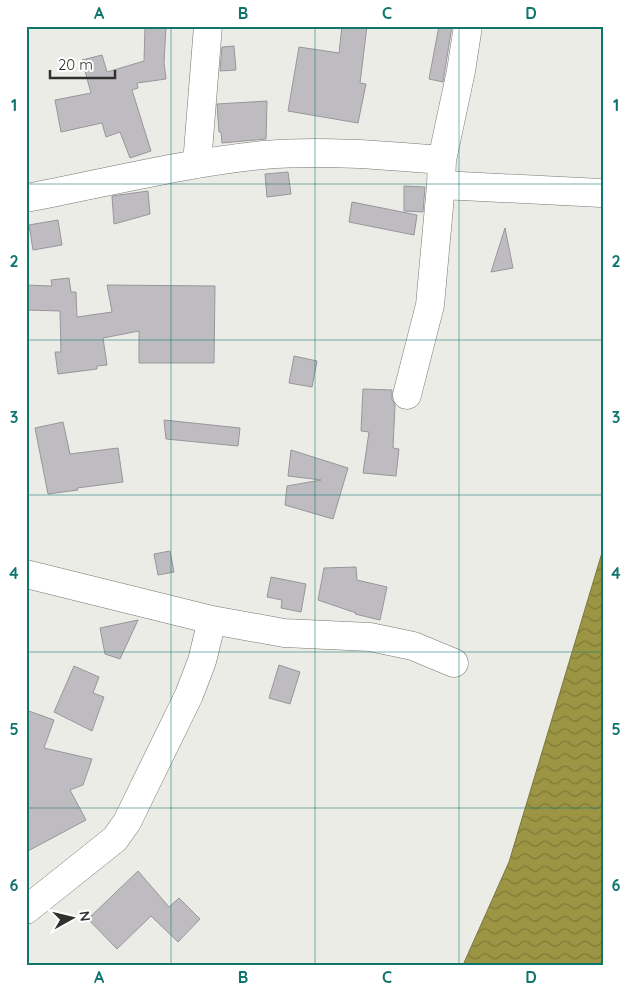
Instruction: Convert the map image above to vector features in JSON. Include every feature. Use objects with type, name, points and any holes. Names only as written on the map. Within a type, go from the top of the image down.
[{"type":"street","points":[[197,164],[208,26]]},
{"type":"street","points":[[407,395],[430,305],[442,172],[468,26]]},
{"type":"street","points":[[26,198],[197,164],[263,155],[343,152],[442,172],[601,193]]},
{"type":"street","points":[[26,574],[212,620],[284,633],[370,637],[413,646],[454,663]]},
{"type":"street","points":[[26,910],[115,839],[127,822],[189,695],[202,660],[212,620]]},
{"type":"water","points":[[604,546],[604,965],[463,965],[509,862]]},
{"type":"building","points":[[145,26],[166,26],[164,63],[166,79],[137,83],[138,88],[132,90],[151,151],[130,158],[120,132],[106,137],[102,123],[61,132],[55,100],[91,93],[82,60],[102,55],[107,72],[144,61]]},
{"type":"building","points":[[342,26],[367,26],[360,83],[366,84],[358,123],[288,111],[299,47],[339,53]]},
{"type":"building","points":[[439,26],[452,26],[443,82],[429,79]]},
{"type":"building","points":[[234,46],[236,70],[220,71],[222,47]]},
{"type":"building","points":[[267,101],[266,139],[222,143],[221,132],[219,132],[217,104]]},
{"type":"building","points":[[288,172],[291,194],[267,197],[265,174]]},
{"type":"building","points":[[404,186],[425,187],[423,212],[404,211]]},
{"type":"building","points":[[148,191],[150,214],[114,224],[112,196]]},
{"type":"building","points":[[352,202],[417,215],[414,235],[349,222]]},
{"type":"building","points":[[58,220],[62,245],[33,250],[29,225]]},
{"type":"building","points":[[505,228],[513,268],[491,272]]},
{"type":"building","points":[[69,278],[71,292],[76,292],[77,317],[112,312],[107,285],[215,286],[214,363],[139,363],[139,331],[103,338],[107,365],[97,366],[97,369],[58,374],[55,352],[61,352],[60,311],[26,310],[26,285],[52,286],[51,280]]},
{"type":"building","points":[[294,356],[317,361],[312,387],[289,383]]},
{"type":"building","points":[[363,389],[392,390],[392,399],[395,405],[393,448],[399,449],[396,476],[363,473],[369,432],[361,431]]},
{"type":"building","points":[[164,420],[240,428],[238,446],[166,439]]},
{"type":"building","points":[[63,422],[70,454],[118,448],[123,482],[48,494],[35,428]]},
{"type":"building","points":[[291,450],[348,468],[333,519],[285,505],[287,486],[321,480],[288,476]]},
{"type":"building","points":[[170,551],[174,572],[158,575],[154,554]]},
{"type":"building","points":[[356,567],[357,580],[387,587],[380,620],[355,614],[318,600],[324,568]]},
{"type":"building","points":[[271,577],[306,584],[301,612],[281,608],[282,600],[267,597]]},
{"type":"building","points":[[138,620],[120,659],[105,654],[100,628]]},
{"type":"building","points":[[279,665],[300,672],[290,704],[269,698]]},
{"type":"building","points":[[74,666],[99,677],[93,693],[104,697],[92,731],[54,712]]},
{"type":"building","points":[[26,710],[54,720],[44,748],[92,759],[83,785],[70,790],[86,820],[26,852]]},
{"type":"building","points":[[138,871],[169,907],[179,898],[200,919],[178,942],[151,916],[117,949],[88,919]]}]
